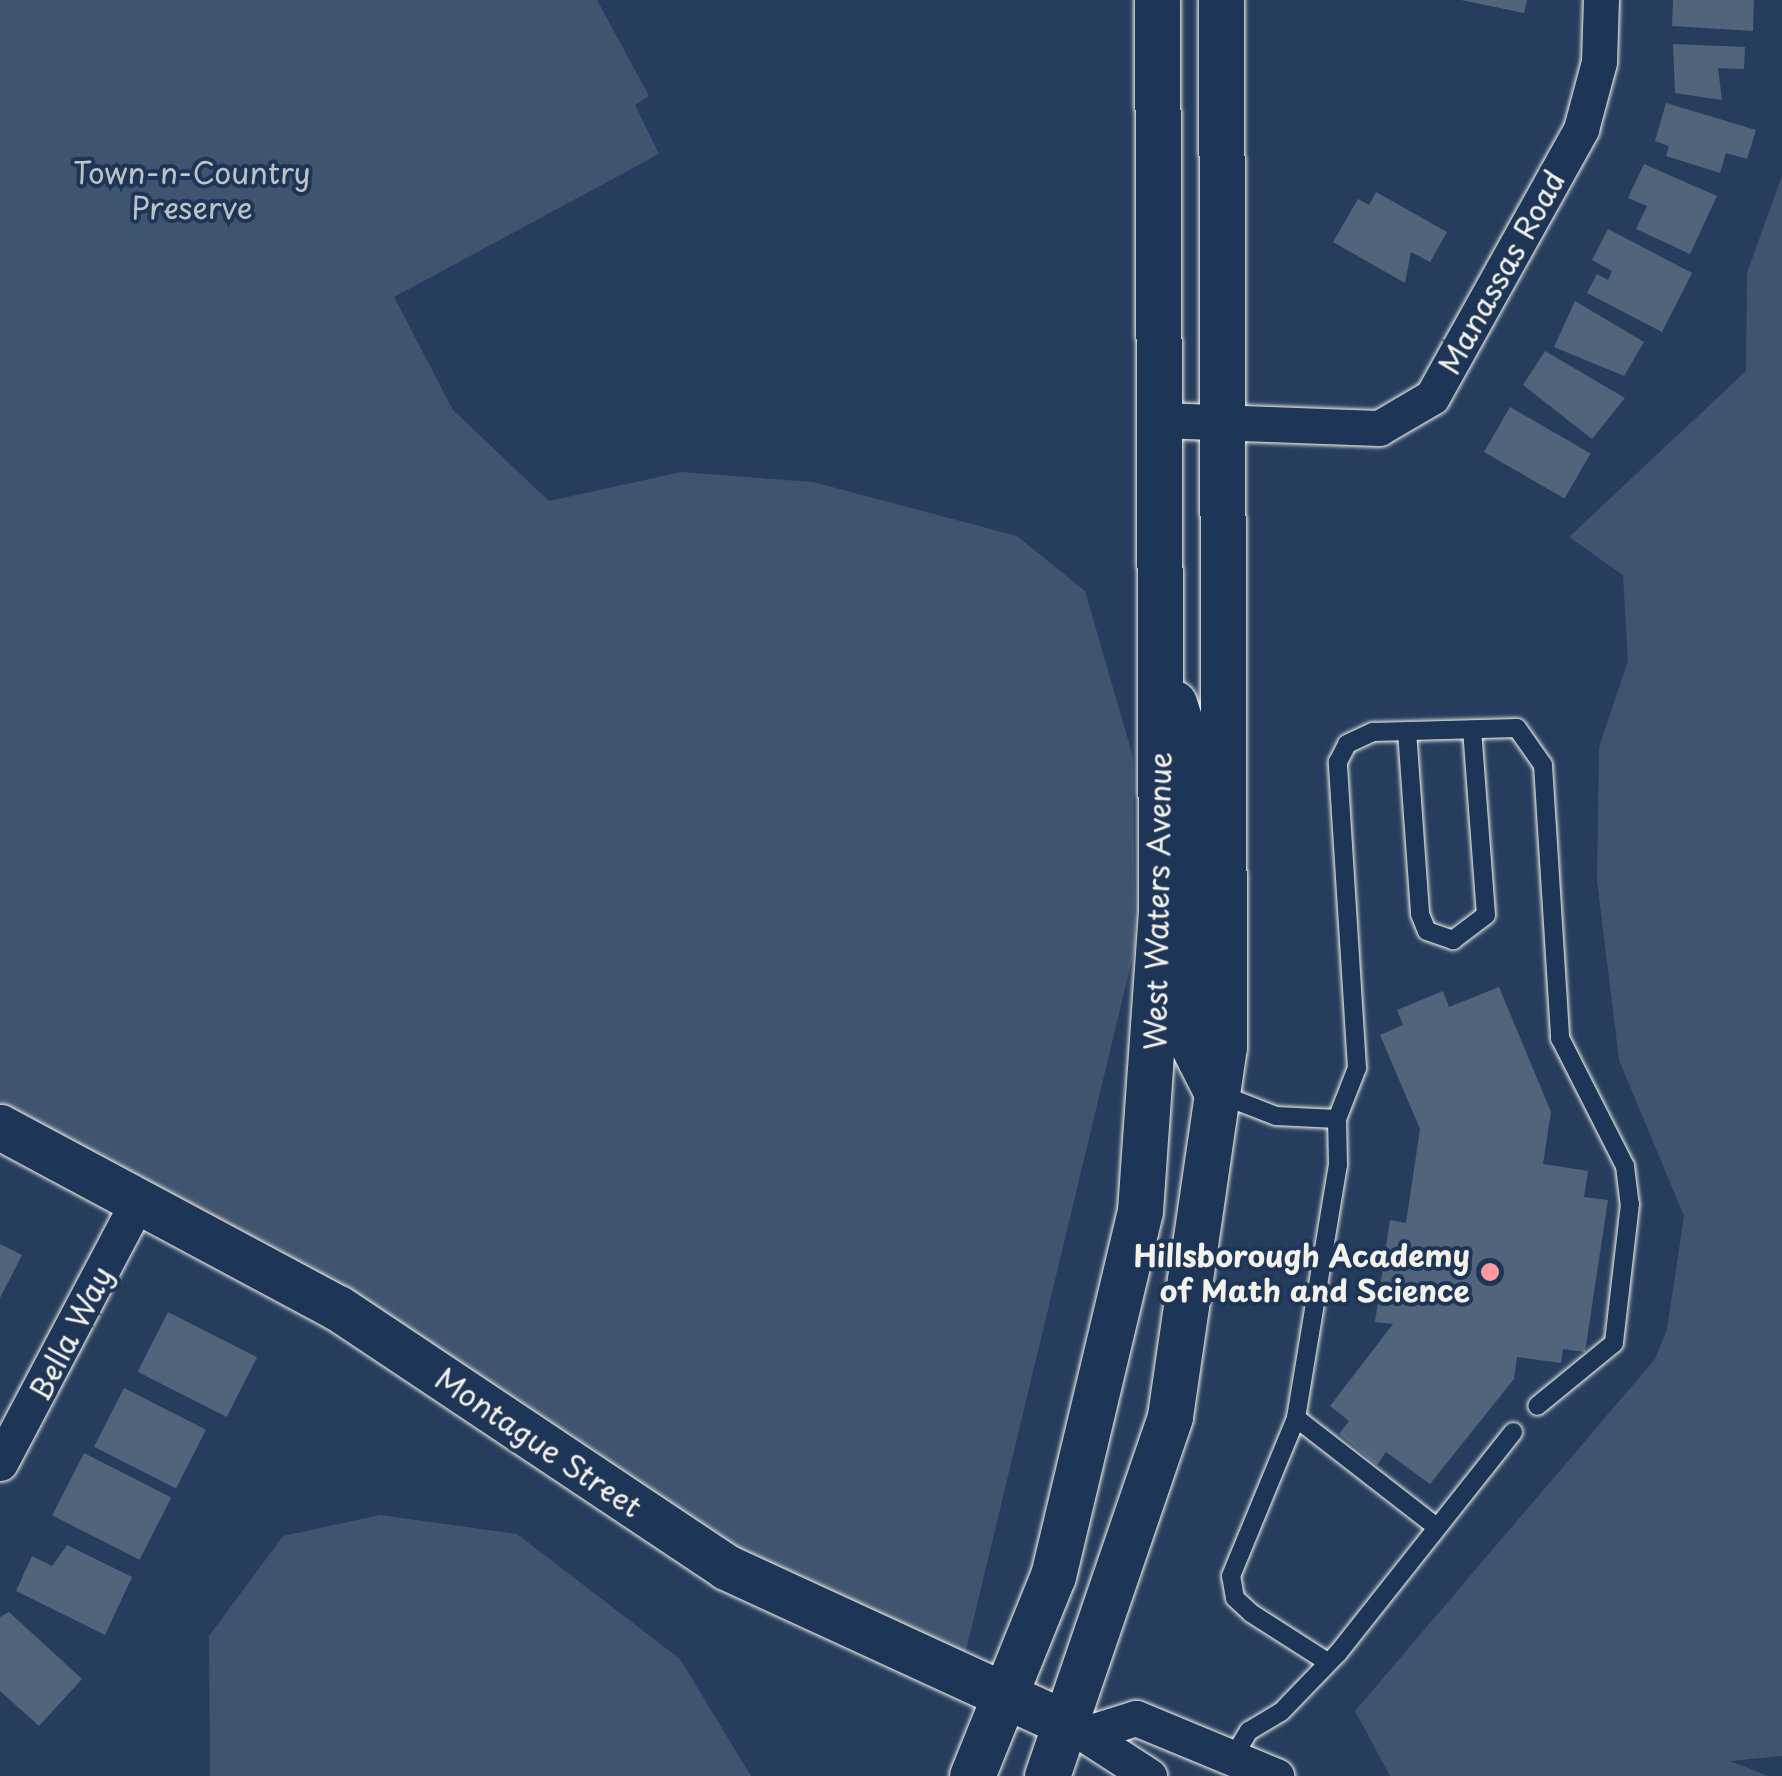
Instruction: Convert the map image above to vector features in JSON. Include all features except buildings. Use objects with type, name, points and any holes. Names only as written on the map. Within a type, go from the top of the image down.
[{"type":"street","name":"West Waters Avenue","points":[[972,1776],[1054,1576],[1140,1211],[1160,909],[1157,0]]},
{"type":"street","points":[[1047,1776],[1079,1728],[1170,1416],[1217,1093],[1228,421],[1221,0]]},
{"type":"street","name":"Manassas Road","points":[[1159,420],[1379,428],[1432,397],[1580,129],[1599,62],[1601,0]]},
{"type":"street","points":[[1160,658],[1192,762],[1191,1042],[1217,1093]]},
{"type":"street","name":"Montague Street","points":[[0,1126],[338,1308],[726,1567],[1002,1699],[1079,1728],[1122,1766],[1148,1776]]},
{"type":"street","name":"Bella Way","points":[[0,1463],[11,1420],[138,1202]]},
{"type":"street","points":[[1079,1728],[1136,1718],[1276,1776]]},
{"type":"lane","points":[[1326,1661],[1251,1613],[1235,1598],[1231,1576],[1296,1418],[1338,1164],[1336,1119],[1356,1068],[1338,762],[1347,744],[1407,731],[1518,728],[1544,765],[1560,1038],[1625,1166],[1630,1204],[1614,1343],[1537,1406]]},
{"type":"lane","points":[[1407,731],[1420,914],[1427,930],[1453,940],[1486,915],[1472,730]]},
{"type":"lane","points":[[1217,1093],[1276,1116],[1336,1119]]},
{"type":"lane","points":[[1296,1418],[1435,1526]]},
{"type":"lane","points":[[1232,1759],[1249,1730],[1282,1712],[1326,1661],[1513,1432]]},
{"type":"green space","name":"Town-n-Country Preserve","points":[[0,0],[597,0],[649,96],[635,105],[659,154],[394,297],[453,410],[549,501],[681,472],[813,482],[1017,536],[1085,591],[1133,757],[1135,947],[964,1659],[737,1551],[349,1292],[0,1104]]},
{"type":"green space","points":[[1782,176],[1782,1756],[1730,1761],[1768,1776],[1390,1776],[1355,1711],[1655,1359],[1667,1329],[1684,1216],[1619,1060],[1597,880],[1599,747],[1628,661],[1623,575],[1569,537],[1746,371],[1747,273]]},
{"type":"green space","points":[[380,1515],[517,1534],[680,1659],[751,1776],[210,1776],[209,1636],[283,1536]]},
{"type":"place","name":"Hillsborough Academy of Math and Science","points":[[1490,1272]]}]
